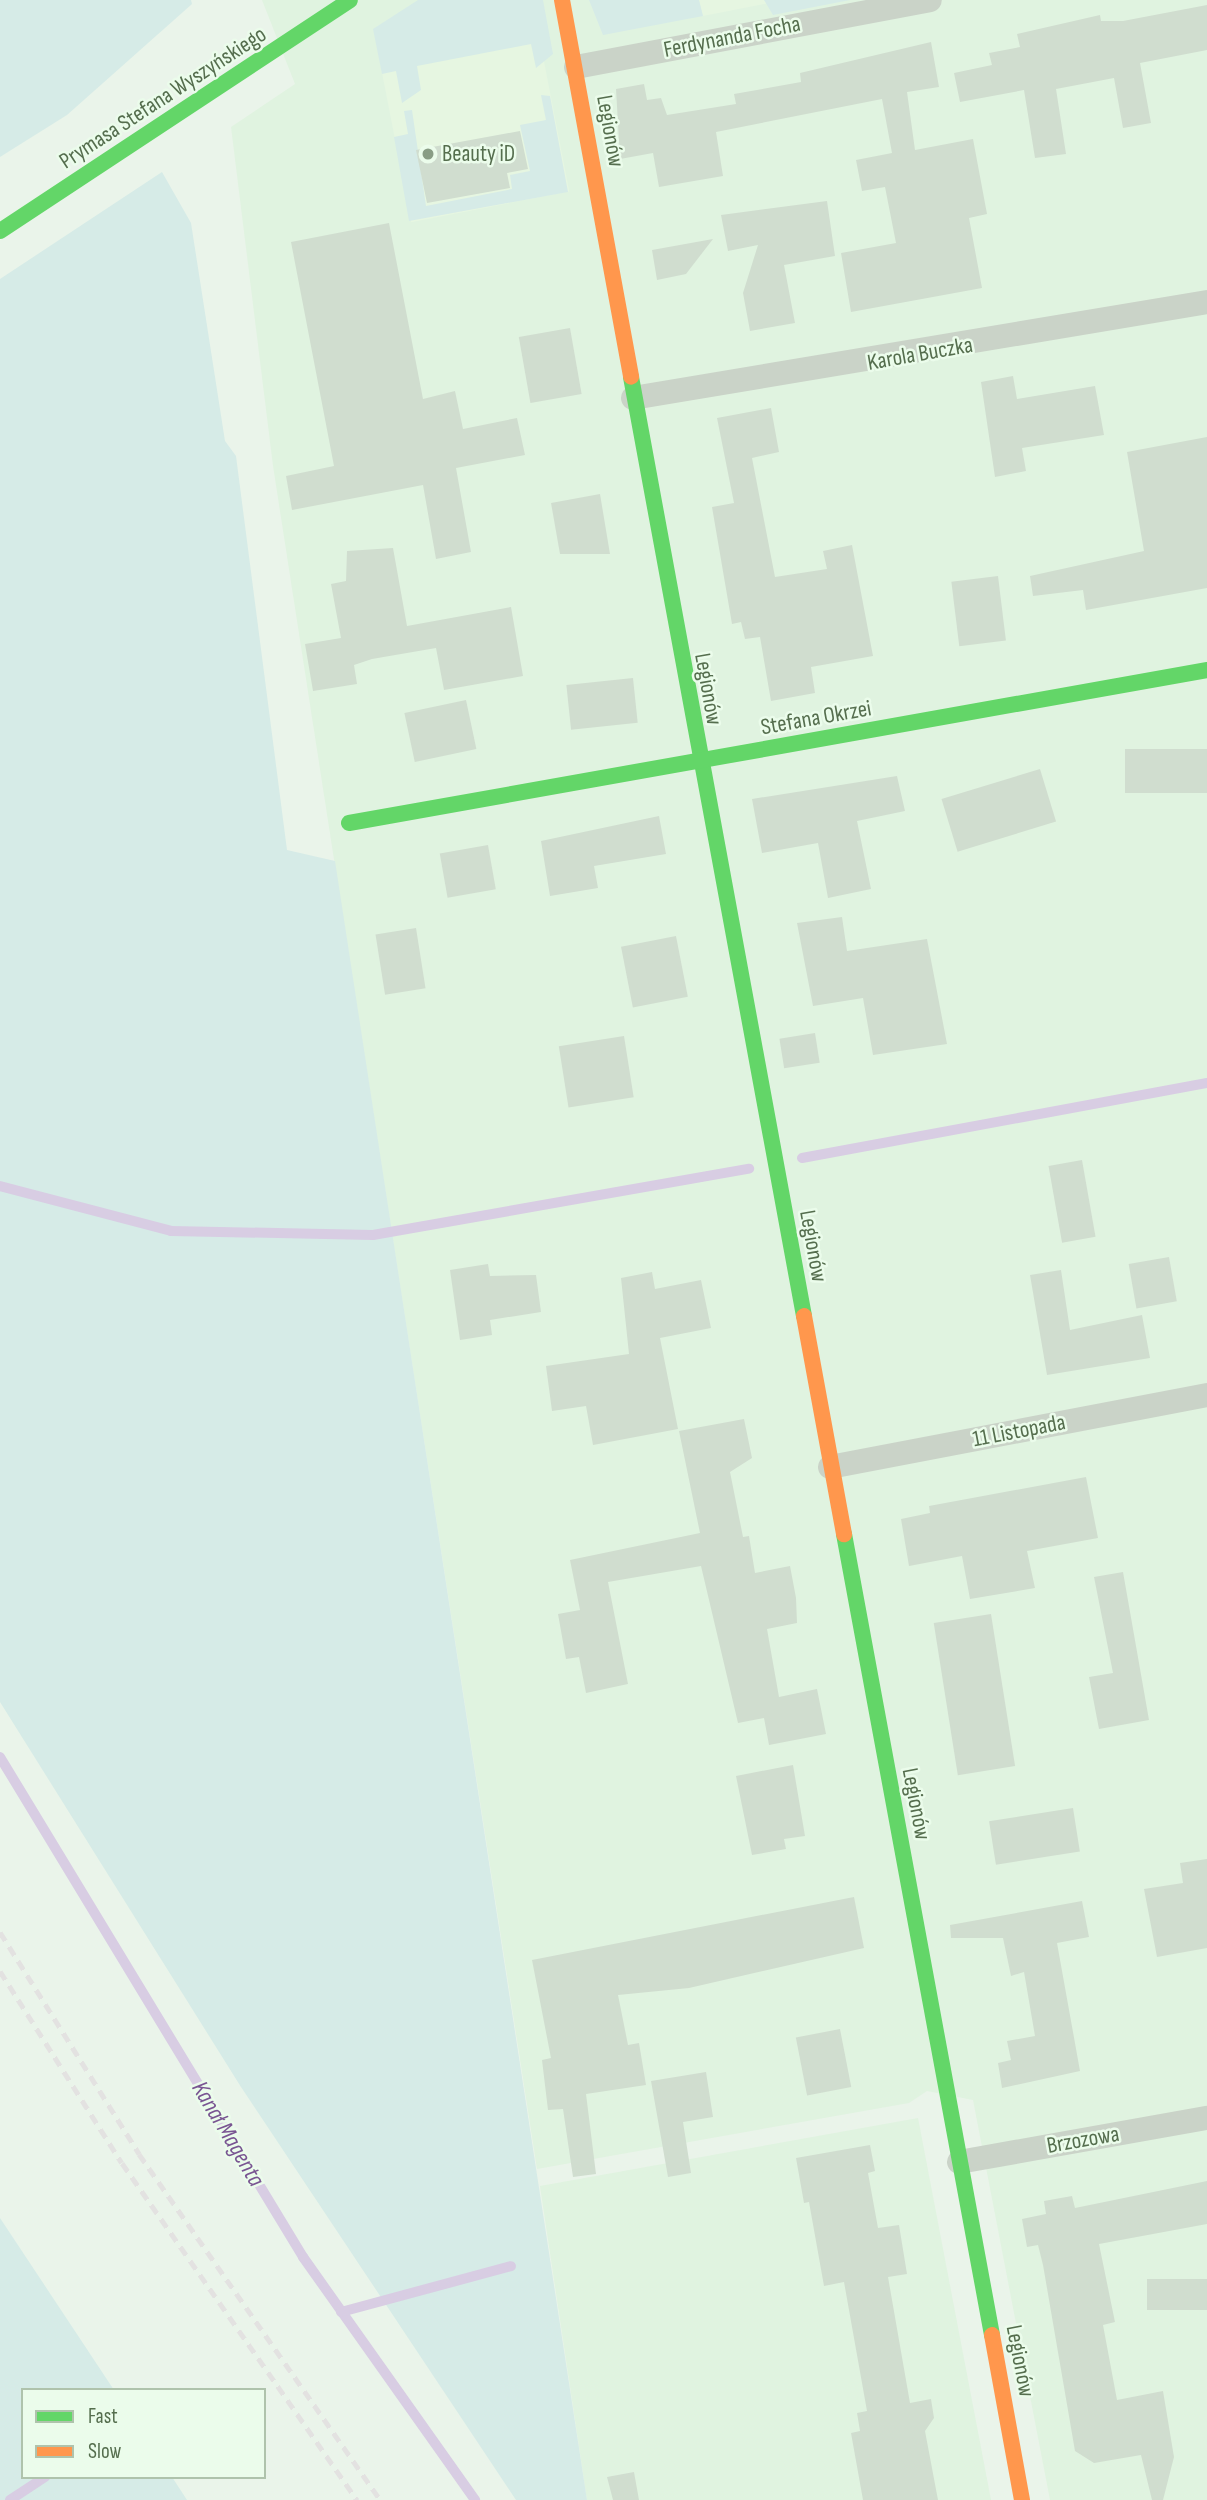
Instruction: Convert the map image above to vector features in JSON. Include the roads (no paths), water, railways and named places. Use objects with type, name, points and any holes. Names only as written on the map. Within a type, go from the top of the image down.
[{"type":"street","name":"Prymasa Stefana Wyszyńskiego","points":[[0,231],[351,0]]},
{"type":"street","name":"Legionów","points":[[562,0],[698,763],[1023,2500]]},
{"type":"street","name":"Ferdynanda Focha","points":[[576,67],[930,0]]},
{"type":"street","name":"Karola Buczka","points":[[633,398],[1207,302]]},
{"type":"street","name":"Stefana Okrzei","points":[[349,823],[698,763],[1207,670]]},
{"type":"street","name":"11 Listopada","points":[[830,1467],[1207,1395]]},
{"type":"street","name":"Brzozowa","points":[[959,2162],[1207,2118]]},
{"type":"waterway","points":[[802,1158],[1207,1083]]},
{"type":"waterway","points":[[0,1186],[171,1231],[373,1235],[749,1169]]},
{"type":"waterway","name":"Kanał Magenta","points":[[0,1757],[303,2257],[475,2500]]},
{"type":"waterway","points":[[341,2312],[511,2266]]},
{"type":"waterway","points":[[10,2500],[42,2479]]},
{"type":"railway","points":[[0,1932],[139,2154],[380,2500]]},
{"type":"railway","points":[[0,1971],[122,2163],[357,2500]]},
{"type":"place","name":"Beauty iD","points":[[428,154]]}]
